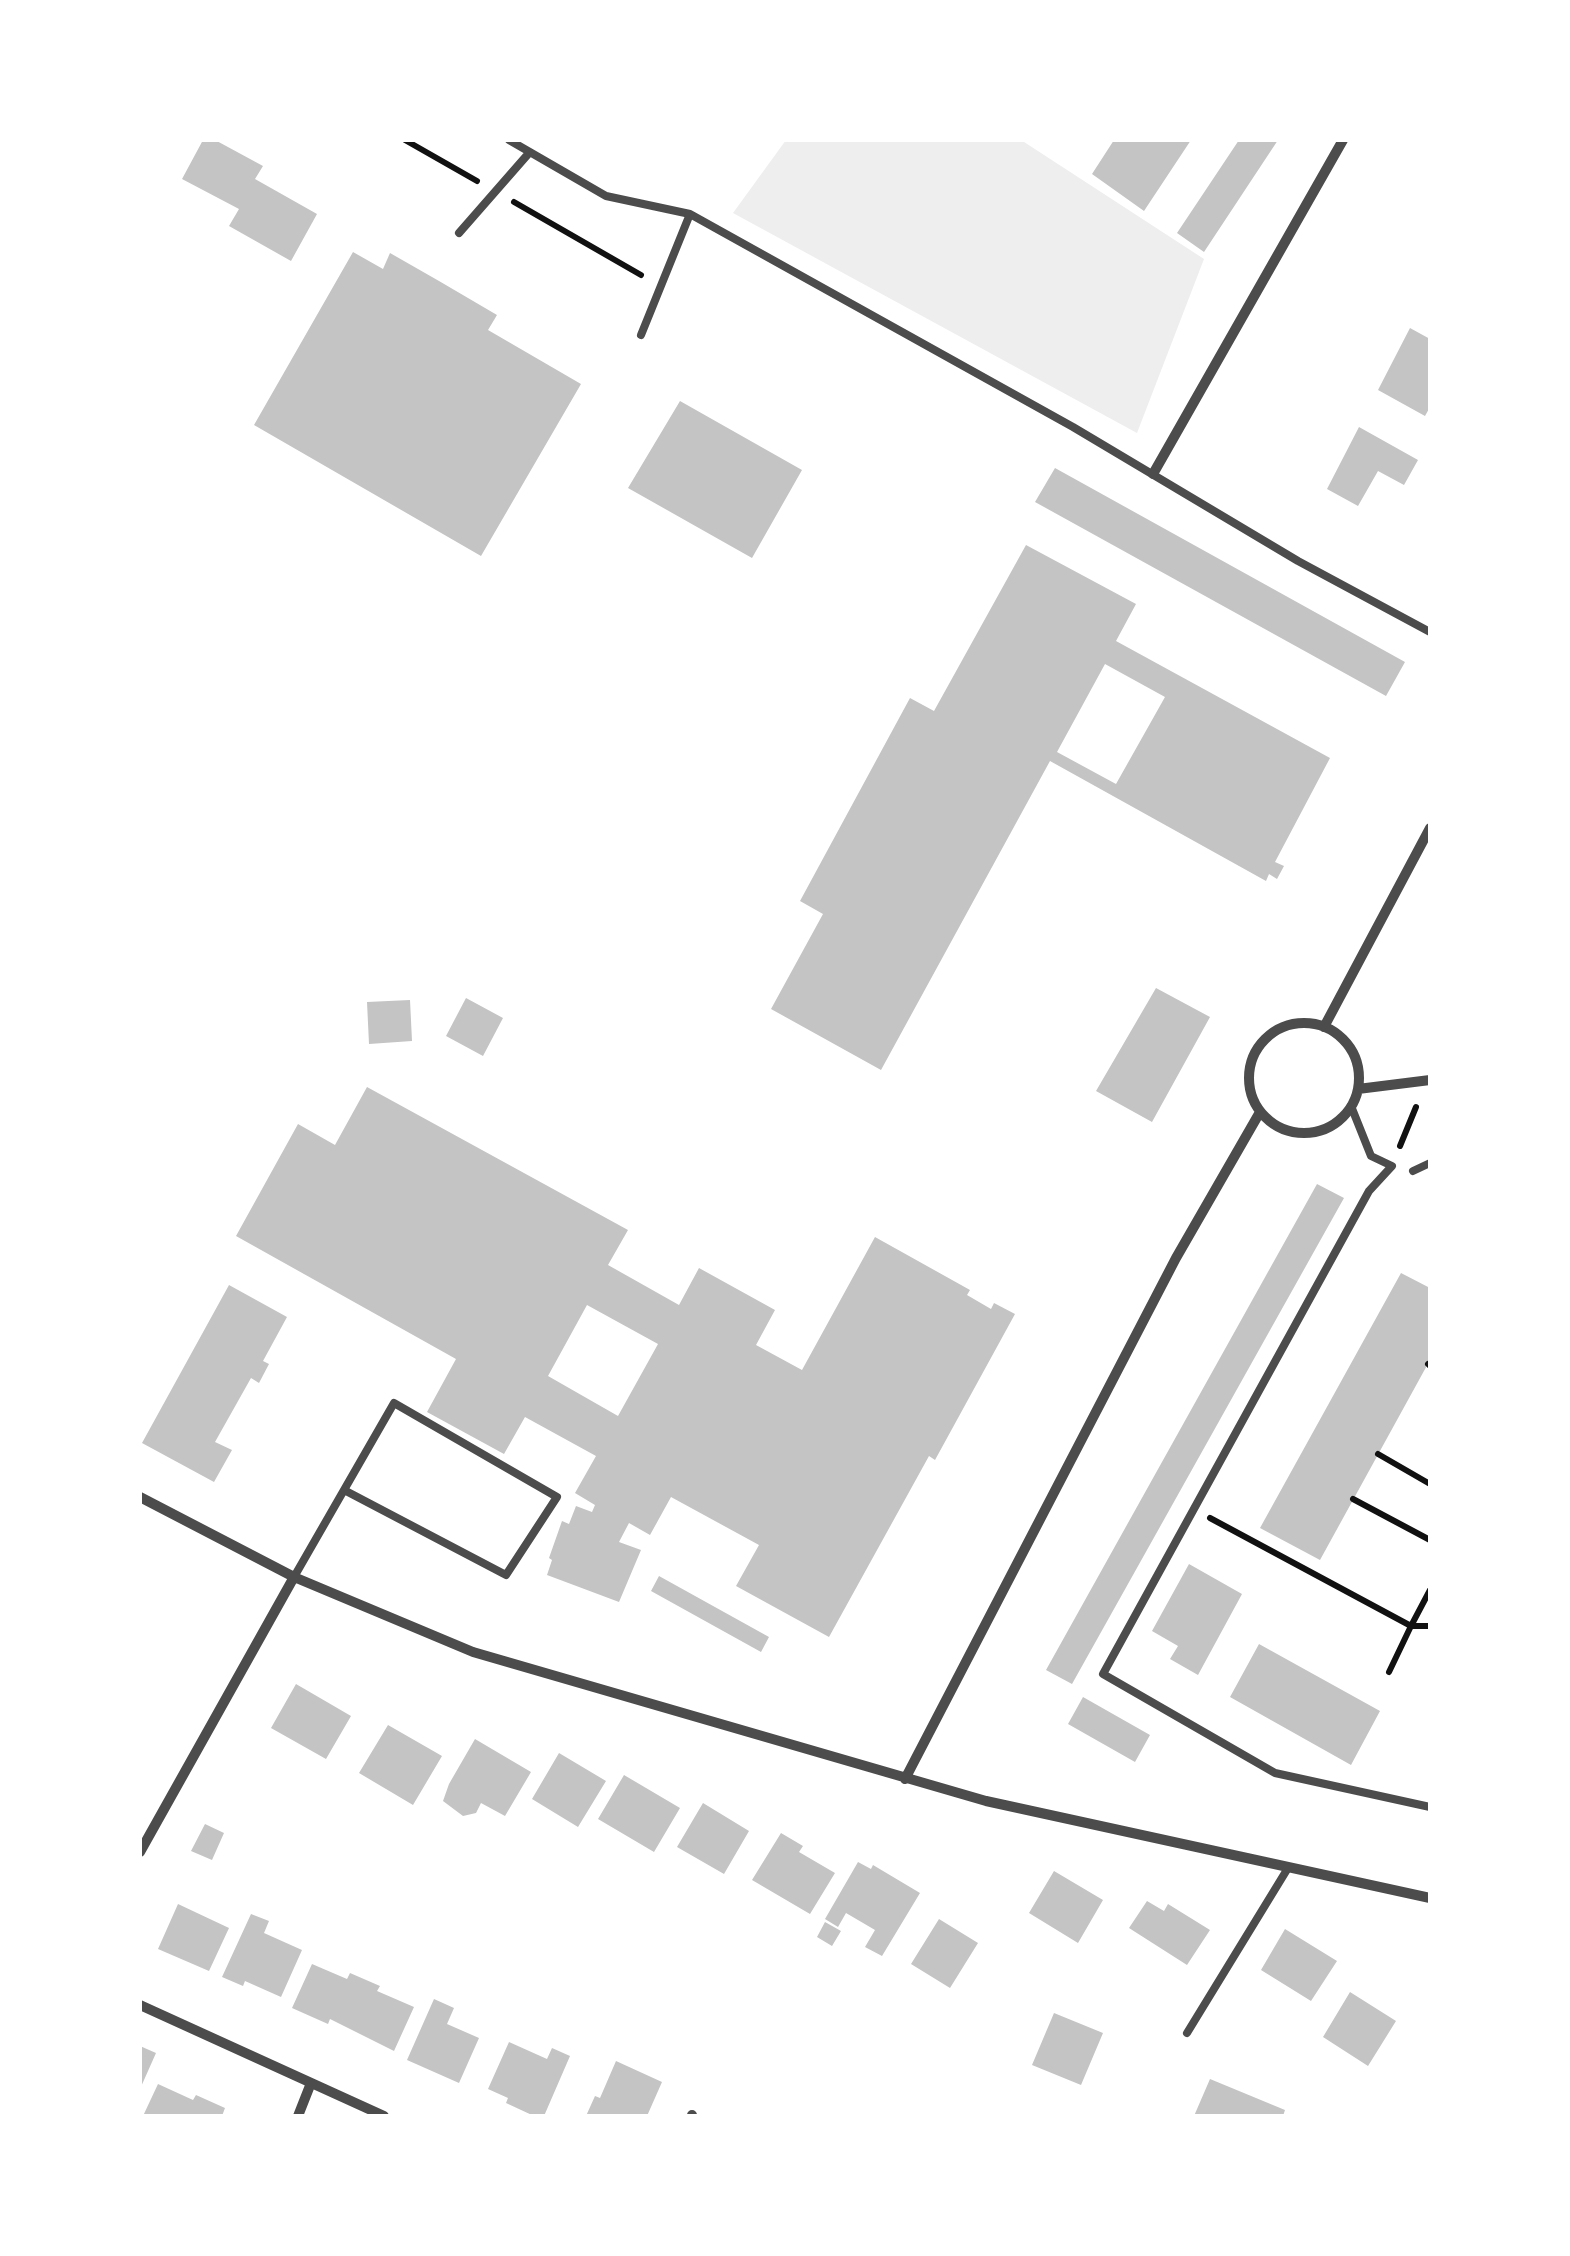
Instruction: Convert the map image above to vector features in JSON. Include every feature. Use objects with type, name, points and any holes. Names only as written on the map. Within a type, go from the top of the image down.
[{"type":"street","points":[[1153,474],[1343,140]]},
{"type":"street","points":[[1324,1027],[1430,828]]},
{"type":"street","points":[[1307,1023],[1324,1027],[1340,1037],[1352,1052],[1358,1070],[1358,1089],[1340,1120],[1307,1133],[1289,1131],[1260,1112],[1248,1078],[1251,1060],[1273,1032],[1307,1023]]},
{"type":"street","points":[[1358,1089],[1428,1081]]},
{"type":"street","points":[[905,1778],[1176,1258],[1260,1112]]},
{"type":"street","points":[[140,1497],[294,1577],[473,1652],[986,1801],[1430,1898]]},
{"type":"street","points":[[140,1852],[294,1577]]},
{"type":"street","points":[[140,2005],[384,2116]]},
{"type":"street","points":[[298,2116],[312,2083]]},
{"type":"lane","points":[[509,140],[606,196],[690,214],[1153,474],[1298,561],[1430,632]]},
{"type":"lane","points":[[459,233],[529,153]]},
{"type":"lane","points":[[641,335],[690,214]]},
{"type":"lane","points":[[1351,1106],[1371,1156],[1392,1166],[1369,1191],[1103,1674],[1275,1773],[1430,1806]]},
{"type":"lane","points":[[1413,1171],[1430,1163]]},
{"type":"lane","points":[[294,1577],[344,1490],[394,1403],[557,1496],[506,1575],[344,1490]]},
{"type":"lane","points":[[1187,2033],[1288,1868]]},
{"type":"path","points":[[405,140],[660,286]]},
{"type":"path","points":[[1392,1166],[1428,1081]]},
{"type":"path","points":[[1378,1454],[1430,1484]]},
{"type":"path","points":[[1354,1499],[1430,1540]]},
{"type":"path","points":[[1194,1510],[1411,1626],[1430,1626]]},
{"type":"path","points":[[1390,1672],[1430,1590]]},
{"type":"shaded area","points":[[786,140],[1021,140],[1204,259],[1137,433],[733,213]]},
{"type":"building","points":[[203,140],[215,140],[263,166],[255,179],[317,214],[291,261],[229,226],[239,209],[182,179]]},
{"type":"building","points":[[1114,140],[1191,140],[1144,211],[1092,174]]},
{"type":"building","points":[[1239,140],[1278,140],[1204,252],[1177,233]]},
{"type":"building","points":[[353,252],[383,269],[390,253],[439,281],[497,315],[488,330],[581,384],[481,556],[254,425]]},
{"type":"building","points":[[1410,328],[1430,339],[1430,407],[1425,416],[1378,390]]},
{"type":"building","points":[[680,401],[802,470],[752,558],[628,488]]},
{"type":"building","points":[[1359,427],[1418,460],[1404,485],[1378,471],[1358,506],[1327,489]]},
{"type":"building","points":[[1055,468],[1405,662],[1386,696],[1035,502]]},
{"type":"building","points":[[1026,545],[1136,604],[1116,641],[1330,758],[1275,862],[1284,866],[1277,879],[1269,874],[1266,881],[1050,761],[881,1070],[771,1009],[823,914],[800,901],[910,698],[934,711]],"holes":[[[1105,664],[1165,697],[1116,784],[1057,752]]]},
{"type":"building","points":[[1156,988],[1210,1017],[1152,1122],[1096,1091]]},
{"type":"building","points":[[466,998],[503,1018],[483,1056],[446,1036]]},
{"type":"building","points":[[410,1000],[412,1041],[369,1044],[367,1002]]},
{"type":"building","points":[[367,1087],[628,1230],[608,1265],[679,1305],[699,1268],[775,1310],[756,1345],[802,1370],[875,1237],[970,1290],[967,1295],[991,1309],[994,1303],[1015,1314],[935,1460],[929,1456],[829,1637],[736,1586],[759,1545],[671,1497],[650,1535],[629,1523],[619,1542],[641,1550],[619,1602],[547,1575],[562,1521],[569,1524],[576,1506],[592,1512],[595,1505],[575,1493],[596,1456],[525,1417],[504,1454],[427,1412],[456,1359],[236,1236],[298,1124],[335,1145]],"holes":[[[587,1305],[658,1344],[618,1416],[548,1376]]]},
{"type":"building","points":[[1317,1184],[1344,1198],[1072,1684],[1046,1670]]},
{"type":"building","points":[[1401,1273],[1430,1288],[1430,1360],[1320,1560],[1260,1528]]},
{"type":"building","points":[[229,1285],[287,1317],[263,1361],[269,1364],[259,1383],[251,1378],[215,1442],[232,1450],[214,1482],[142,1443]]},
{"type":"building","points":[[1189,1564],[1242,1594],[1198,1675],[1170,1659],[1178,1646],[1152,1631]]},
{"type":"building","points":[[659,1576],[769,1637],[761,1652],[651,1591]]},
{"type":"building","points":[[1259,1644],[1380,1711],[1351,1765],[1230,1697]]},
{"type":"building","points":[[296,1684],[351,1716],[326,1759],[271,1728]]},
{"type":"building","points":[[1083,1697],[1150,1735],[1135,1762],[1068,1724]]},
{"type":"building","points":[[388,1725],[442,1756],[413,1805],[359,1773]]},
{"type":"building","points":[[475,1739],[531,1772],[505,1816],[481,1803],[476,1813],[463,1816],[443,1801]]},
{"type":"building","points":[[559,1753],[606,1781],[578,1827],[532,1799]]},
{"type":"building","points":[[624,1775],[680,1808],[654,1852],[598,1819]]},
{"type":"building","points":[[703,1803],[749,1831],[724,1874],[677,1847]]},
{"type":"building","points":[[205,1824],[224,1833],[212,1860],[191,1851]]},
{"type":"building","points":[[781,1833],[803,1846],[799,1852],[835,1873],[810,1914],[752,1880]]},
{"type":"building","points":[[858,1862],[871,1869],[873,1865],[920,1893],[882,1956],[865,1947],[875,1930],[846,1913],[838,1927],[825,1919]]},
{"type":"building","points":[[1054,1871],[1103,1900],[1078,1943],[1029,1913]]},
{"type":"building","points":[[1147,1901],[1164,1911],[1168,1904],[1210,1930],[1187,1965],[1129,1928]]},
{"type":"building","points":[[178,1904],[229,1928],[209,1971],[158,1949]]},
{"type":"building","points":[[251,1914],[269,1921],[264,1933],[302,1950],[281,1997],[245,1981],[243,1986],[222,1977]]},
{"type":"building","points":[[939,1919],[978,1943],[950,1988],[911,1964]]},
{"type":"building","points":[[825,1922],[841,1931],[832,1946],[817,1937]]},
{"type":"building","points":[[1285,1929],[1337,1961],[1311,2001],[1261,1970]]},
{"type":"building","points":[[312,1964],[347,1979],[350,1973],[380,1986],[377,1991],[414,2007],[394,2051],[330,2019],[328,2024],[292,2008]]},
{"type":"building","points":[[1350,1992],[1396,2021],[1368,2066],[1323,2037]]},
{"type":"building","points":[[434,1999],[454,2008],[447,2024],[479,2038],[459,2083],[407,2060]]},
{"type":"building","points":[[1054,2013],[1103,2033],[1081,2085],[1032,2065]]},
{"type":"building","points":[[509,2042],[547,2059],[552,2048],[570,2056],[544,2116],[534,2116],[506,2103],[508,2098],[488,2089]]},
{"type":"building","points":[[140,2046],[156,2053],[140,2089]]},
{"type":"building","points":[[616,2061],[662,2082],[647,2116],[586,2116],[595,2096],[600,2098]]},
{"type":"building","points":[[1210,2079],[1285,2110],[1283,2116],[1194,2116]]},
{"type":"building","points":[[158,2084],[193,2100],[196,2095],[225,2108],[222,2116],[143,2116]]}]
